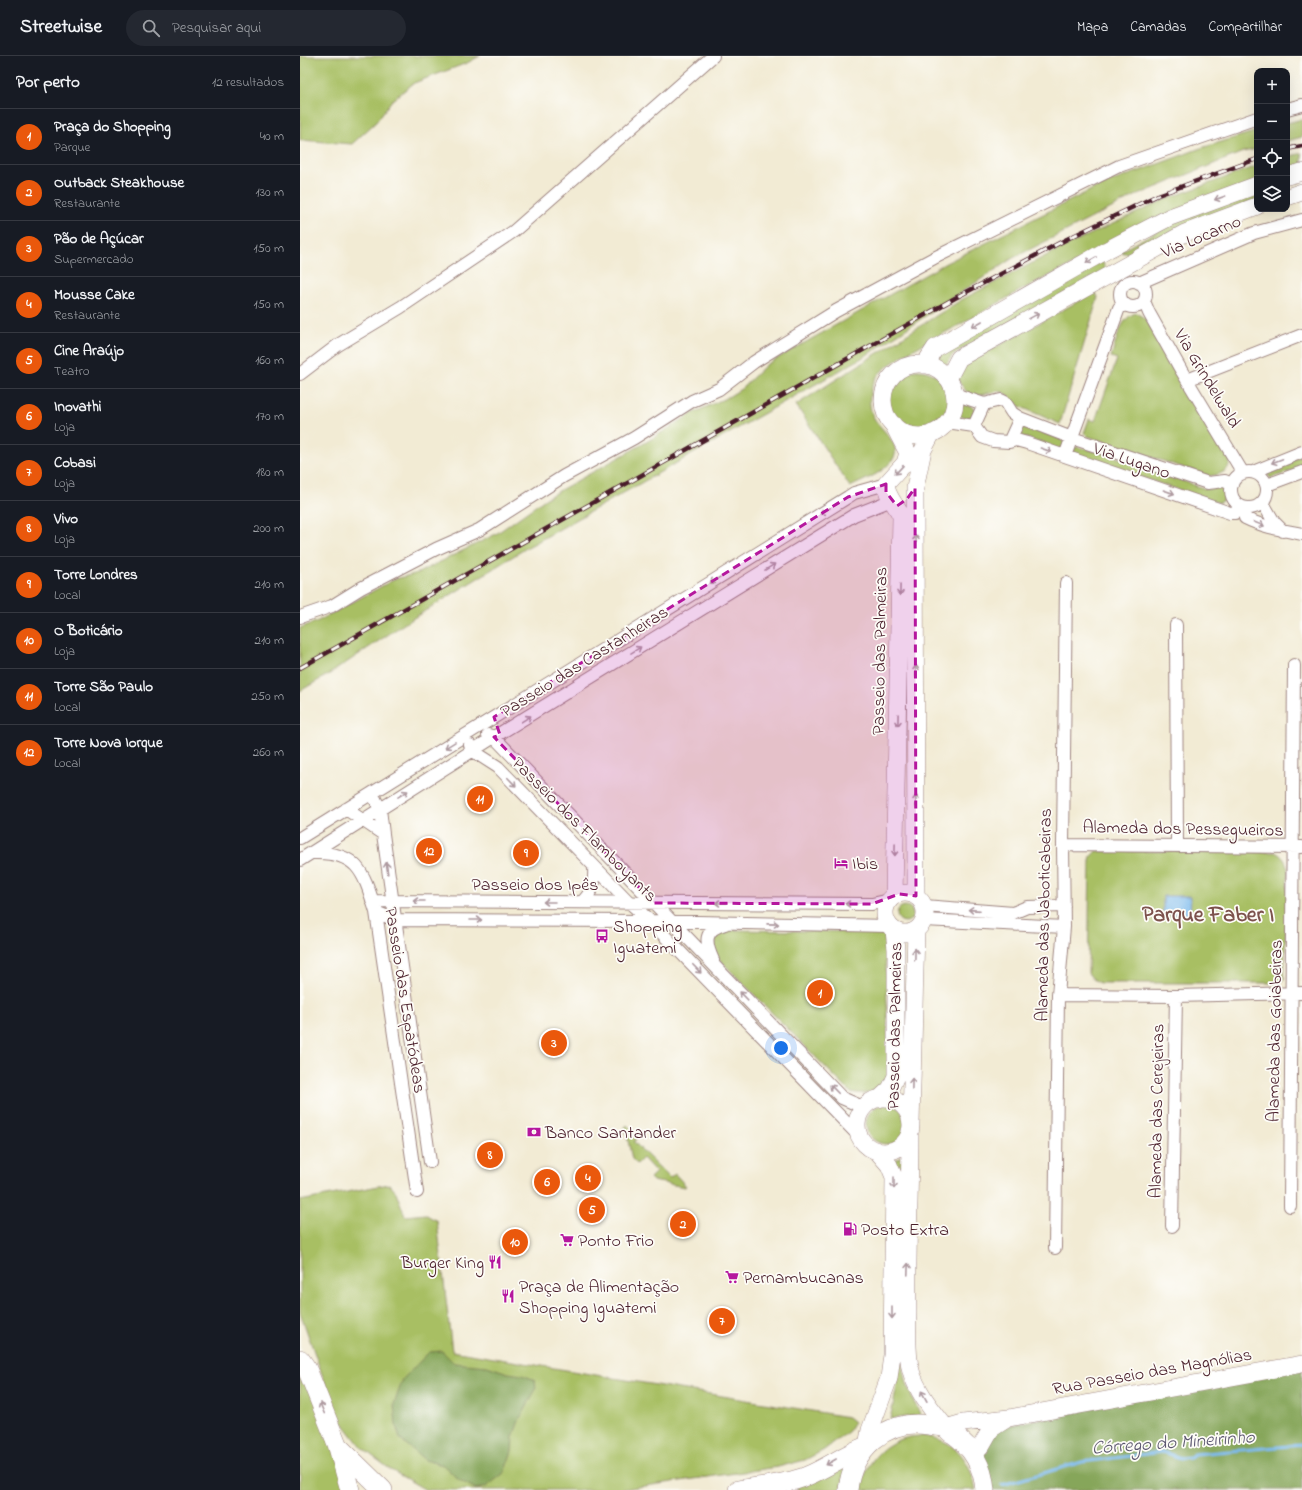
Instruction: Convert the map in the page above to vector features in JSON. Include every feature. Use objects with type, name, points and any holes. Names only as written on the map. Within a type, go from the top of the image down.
[{"type":"main road","points":[[303,1364],[337,1444],[350,1490]]},
{"type":"main road","points":[[848,1490],[853,1466],[866,1446],[881,1434],[900,1426],[921,1424],[946,1428],[970,1448],[984,1477],[985,1490]]},
{"type":"main road","points":[[337,1444],[383,1490]]},
{"type":"main road","points":[[738,1490],[778,1484],[807,1476],[849,1452],[866,1446]]},
{"type":"street","points":[[300,374],[338,345],[401,307],[514,231],[713,56]]},
{"type":"street","points":[[1290,108],[1302,105]]},
{"type":"street","points":[[300,617],[332,606],[361,588],[436,549],[479,530],[564,476],[634,438],[692,401],[719,389],[754,362],[836,311],[934,258],[1119,166],[1254,119]]},
{"type":"street","points":[[1290,175],[1302,172]]},
{"type":"street","points":[[924,365],[935,348],[1108,250],[1170,217],[1254,186]]},
{"type":"street","points":[[1290,196],[1302,192]]},
{"type":"street","points":[[893,424],[911,435],[932,434],[947,422],[953,410],[951,386],[959,358],[1116,269],[1185,233],[1254,207]]},
{"type":"street","name":"Via Locarno","points":[[1139,283],[1254,233],[1302,220]]},
{"type":"street","points":[[1108,250],[1116,269]]},
{"type":"street","points":[[1065,456],[1119,308],[1124,305],[1134,307],[1144,301],[1146,293],[1139,283],[1128,282],[1122,288],[1120,296],[1124,305]]},
{"type":"street","name":"Via Grindelwald","points":[[1144,301],[1149,314],[1187,380],[1248,473]]},
{"type":"street","points":[[1187,380],[1302,335]]},
{"type":"street","points":[[300,838],[854,493],[886,484],[908,458],[907,449],[885,410],[883,402],[886,386],[890,379],[902,369],[915,364],[924,365],[938,369],[951,386]]},
{"type":"street","name":"Via Lugano","points":[[951,386],[984,404],[1001,400],[1005,402],[1012,413],[1020,418],[1072,438],[1208,483],[1225,481],[1232,485]]},
{"type":"street","points":[[947,422],[974,426],[984,404]]},
{"type":"street","points":[[1009,442],[1020,418]]},
{"type":"street","name":"Via Lugano","points":[[974,426],[982,438],[994,441],[1009,442],[1016,440],[1230,513],[1235,513],[1243,508]]},
{"type":"street","name":"Passeio das Palmeiras","points":[[932,434],[923,450],[915,488],[920,913],[911,1127],[908,1281],[909,1358],[911,1371],[919,1388],[930,1407],[946,1428]]},
{"type":"street","points":[[1248,473],[1260,476],[1267,485],[1268,492],[1263,503],[1254,508],[1243,508],[1236,504],[1231,494],[1232,485],[1238,476],[1302,452]]},
{"type":"street","points":[[1267,485],[1302,472]]},
{"type":"street","name":"Passeio das Palmeiras","points":[[886,484],[886,492],[901,516],[892,898]]},
{"type":"street","points":[[894,503],[908,499],[915,488]]},
{"type":"street","points":[[848,497],[853,507],[854,515]]},
{"type":"street","name":"Passeio das Castanheiras","points":[[300,860],[498,735],[854,515],[894,503]]},
{"type":"street","points":[[1263,503],[1274,522],[1283,531]]},
{"type":"street","points":[[1243,508],[1245,518],[1264,526],[1302,534]]},
{"type":"street","name":"Alameda das Jaboticabeiras","points":[[1055,1248],[1058,995],[1064,927],[1063,845],[1066,582]]},
{"type":"street","points":[[1176,625],[1177,846]]},
{"type":"street","name":"Alameda das Goiabeiras","points":[[1290,1206],[1297,993],[1297,847],[1294,665]]},
{"type":"street","points":[[494,717],[498,735]]},
{"type":"street","name":"Passeio dos Flamboyants","points":[[479,727],[482,734],[498,735],[512,756],[842,1098],[858,1105],[873,1102]]},
{"type":"street","points":[[465,735],[473,751]]},
{"type":"street","name":"Passeio dos Flamboyants","points":[[473,751],[498,767],[594,867],[676,947],[869,1145]]},
{"type":"street","points":[[498,767],[512,756]]},
{"type":"street","name":"Passeio das Espatódeas","points":[[372,793],[380,809],[430,1162]]},
{"type":"street","points":[[346,810],[383,834]]},
{"type":"street","points":[[329,821],[339,836]]},
{"type":"street","name":"Alameda dos Pessegueiros","points":[[1063,845],[1297,847]]},
{"type":"street","name":"Passeio das Espatódeas","points":[[311,853],[330,853],[351,862],[366,879],[374,906],[417,1192]]},
{"type":"street","points":[[609,882],[615,877],[618,865]]},
{"type":"street","points":[[582,902],[593,890],[595,880],[594,867]]},
{"type":"street","points":[[920,913],[905,933],[892,928],[886,922],[885,910],[892,898],[905,893],[920,913],[1013,919],[1064,927]]},
{"type":"street","name":"Passeio dos Ipês","points":[[374,906],[392,901],[872,904],[892,898]]},
{"type":"street","points":[[452,901],[452,920]]},
{"type":"street","points":[[564,921],[569,902]]},
{"type":"street","points":[[606,902],[608,920]]},
{"type":"street","points":[[701,903],[701,922]]},
{"type":"street","points":[[374,906],[396,920]]},
{"type":"street","points":[[1013,919],[1028,907],[1064,906]]},
{"type":"street","name":"Passeio dos Ipês","points":[[396,920],[672,921],[892,928]]},
{"type":"street","points":[[717,968],[707,948],[707,940],[710,932],[718,926],[729,922]]},
{"type":"street","name":"Passeio das Palmeiras","points":[[873,1102],[890,1089],[896,1076],[896,950],[892,928]]},
{"type":"street","points":[[676,947],[679,939],[687,937]]},
{"type":"street","points":[[1058,995],[1176,996],[1297,993]]},
{"type":"street","name":"Alameda das Cerejeiras","points":[[1172,1226],[1176,996]]},
{"type":"street","points":[[866,1446],[888,1378],[892,1355],[894,1178],[889,1165],[869,1145],[858,1124],[859,1116],[873,1102],[888,1098],[897,1101],[904,1106],[909,1114],[911,1127],[906,1140],[893,1150],[869,1145]]},
{"type":"street","points":[[300,1349],[303,1364]]},
{"type":"street","name":"Rua Passeio das Magnólias","points":[[946,1428],[963,1423],[1008,1418],[1302,1364]]},
{"type":"street","name":"Rua Passeio das Magnólias","points":[[970,1448],[980,1448],[991,1429],[1008,1418]]},
{"type":"highlighted area","points":[[886,484],[886,492],[897,506],[907,499],[915,488],[916,896],[899,894],[872,904],[654,903],[494,737],[500,735],[494,717],[848,497]]},
{"type":"green space","points":[[300,56],[480,56],[467,63],[414,83],[392,100],[376,122],[352,144],[300,140]]},
{"type":"green space","points":[[1302,119],[1302,137],[1290,140],[1290,122]]},
{"type":"green space","points":[[1254,132],[1254,150],[1243,152],[1135,196],[1013,258],[862,358],[528,547],[404,624],[331,673],[300,691],[300,628],[318,621],[395,579],[418,573],[496,534],[548,497],[648,441],[693,413],[728,397],[741,389],[767,364],[946,263],[1099,186],[1201,148]]},
{"type":"green space","points":[[1302,153],[1302,168],[1290,171],[1290,156]]},
{"type":"green space","points":[[1254,167],[1254,182],[1071,265],[1016,293],[891,363],[878,375],[872,387],[870,393],[870,406],[874,418],[890,437],[895,448],[895,454],[889,464],[879,472],[850,487],[796,405],[961,300],[1061,248],[1166,199]]},
{"type":"green space","points":[[1254,193],[1254,200],[1188,225],[1130,253],[1123,253],[1121,251],[1172,223]]},
{"type":"green space","points":[[1102,261],[1106,270],[953,354],[946,365],[942,366],[935,361],[948,345]]},
{"type":"green space","points":[[1095,292],[1098,297],[1060,424],[1019,406],[1007,394],[999,391],[975,396],[967,392],[958,381],[962,366]]},
{"type":"green space","points":[[1136,313],[1146,319],[1230,458],[1229,466],[1224,472],[1209,476],[1087,436],[1084,433],[1089,419],[1095,421],[1117,359],[1111,357],[1119,331],[1126,320],[1131,315]]},
{"type":"green space","points":[[912,370],[924,370],[940,379],[947,389],[949,401],[947,413],[940,423],[924,432],[912,432],[901,427],[892,418],[887,407],[887,395],[892,384],[901,375]]},
{"type":"green space","points":[[964,404],[971,406],[977,411],[971,418],[958,416]]},
{"type":"green space","points":[[1023,426],[1064,440],[1067,444],[1063,451],[1018,435]]},
{"type":"green space","points":[[1077,447],[1122,459],[1204,489],[1222,488],[1226,492],[1226,497],[1220,503],[1216,502],[1073,455],[1072,449]]},
{"type":"green space","points":[[1302,455],[1302,468],[1270,478],[1266,472]]},
{"type":"green space","points":[[1096,851],[1275,852],[1280,855],[1288,868],[1284,979],[1277,983],[1100,983],[1093,979],[1088,973],[1090,861],[1091,856]]},
{"type":"green space","points":[[905,906],[912,911],[913,914],[908,921],[905,922],[898,917],[897,914],[902,907]]},
{"type":"green space","points":[[728,930],[878,932],[885,936],[889,1074],[882,1085],[868,1093],[850,1092],[717,957],[714,951],[717,935]]},
{"type":"green space","points":[[886,1104],[894,1106],[900,1110],[904,1116],[906,1124],[904,1132],[900,1138],[894,1142],[886,1144],[878,1142],[872,1138],[868,1132],[866,1124],[868,1116],[872,1110],[878,1106]]},
{"type":"green space","points":[[627,1125],[638,1136],[634,1142],[670,1178],[675,1174],[686,1186],[685,1187],[653,1181],[650,1178],[656,1172],[643,1158],[637,1164],[632,1159],[625,1127]]},
{"type":"green space","points":[[906,1153],[902,1359],[908,1388],[921,1415],[890,1419],[896,1391],[898,1369],[895,1160]]},
{"type":"green space","points":[[389,1184],[396,1192],[405,1216],[425,1214],[437,1221],[452,1351],[848,1417],[854,1422],[849,1431],[824,1450],[805,1460],[778,1467],[617,1490],[426,1490],[391,1470],[362,1448],[336,1414],[300,1312],[300,1201]]},
{"type":"green space","points":[[442,1351],[454,1363],[487,1366],[535,1380],[536,1389],[520,1418],[513,1437],[512,1451],[504,1473],[486,1487],[476,1489],[459,1480],[443,1465],[425,1460],[400,1439],[396,1425],[394,1404],[403,1379],[429,1352]]},
{"type":"green space","points":[[300,1359],[350,1490],[300,1490]]},
{"type":"green space","points":[[1302,1364],[1302,1490],[985,1490],[980,1447],[991,1429]]},
{"type":"green space","points":[[922,1436],[944,1441],[959,1452],[970,1469],[976,1490],[861,1490],[868,1468],[881,1451],[899,1440]]},
{"type":"green space","points":[[845,1464],[842,1490],[792,1490]]},
{"type":"water","points":[[1163,896],[1191,896],[1190,915],[1163,914]]},
{"type":"waterway","name":"Córrego do Mineirinho","points":[[1002,1485],[1082,1462],[1162,1452],[1181,1458],[1190,1457],[1194,1454],[1302,1445]]},
{"type":"railway","points":[[1290,148],[1302,146]]},
{"type":"railway","points":[[300,668],[955,298],[1067,239],[1158,195],[1254,160]]},
{"type":"place","name":"Torre São Paulo","points":[[480,799]]},
{"type":"place","name":"Torre Nova Iorque","points":[[429,851]]},
{"type":"place","name":"Torre Londres","points":[[526,853]]},
{"type":"place","name":"Ibis","points":[[841,863]]},
{"type":"place","name":"Shopping Iguatemi","points":[[602,936]]},
{"type":"place","name":"Praça do Shopping","points":[[820,993]]},
{"type":"place","name":"Pão de Açúcar","points":[[554,1043]]},
{"type":"place","name":"Banco Santander","points":[[534,1132]]},
{"type":"place","name":"Vivo","points":[[490,1155]]},
{"type":"place","name":"Mousse Cake","points":[[588,1178]]},
{"type":"place","name":"Inovathi","points":[[547,1182]]},
{"type":"place","name":"Cine Araújo","points":[[592,1210]]},
{"type":"place","name":"Outback Steakhouse","points":[[683,1224]]},
{"type":"place","name":"Posto Extra","points":[[850,1229]]},
{"type":"place","name":"Ponto Frio","points":[[567,1240]]},
{"type":"place","name":"O Boticário","points":[[515,1242]]},
{"type":"place","name":"Burger King","points":[[495,1262]]},
{"type":"place","name":"Pernambucanas","points":[[732,1277]]},
{"type":"place","name":"Praça de Alimentação Shopping Iguatemi","points":[[508,1296]]},
{"type":"place","name":"Cobasi","points":[[722,1321]]},
{"type":"district","name":"Parque Faber I","points":[[1208,913]]}]
